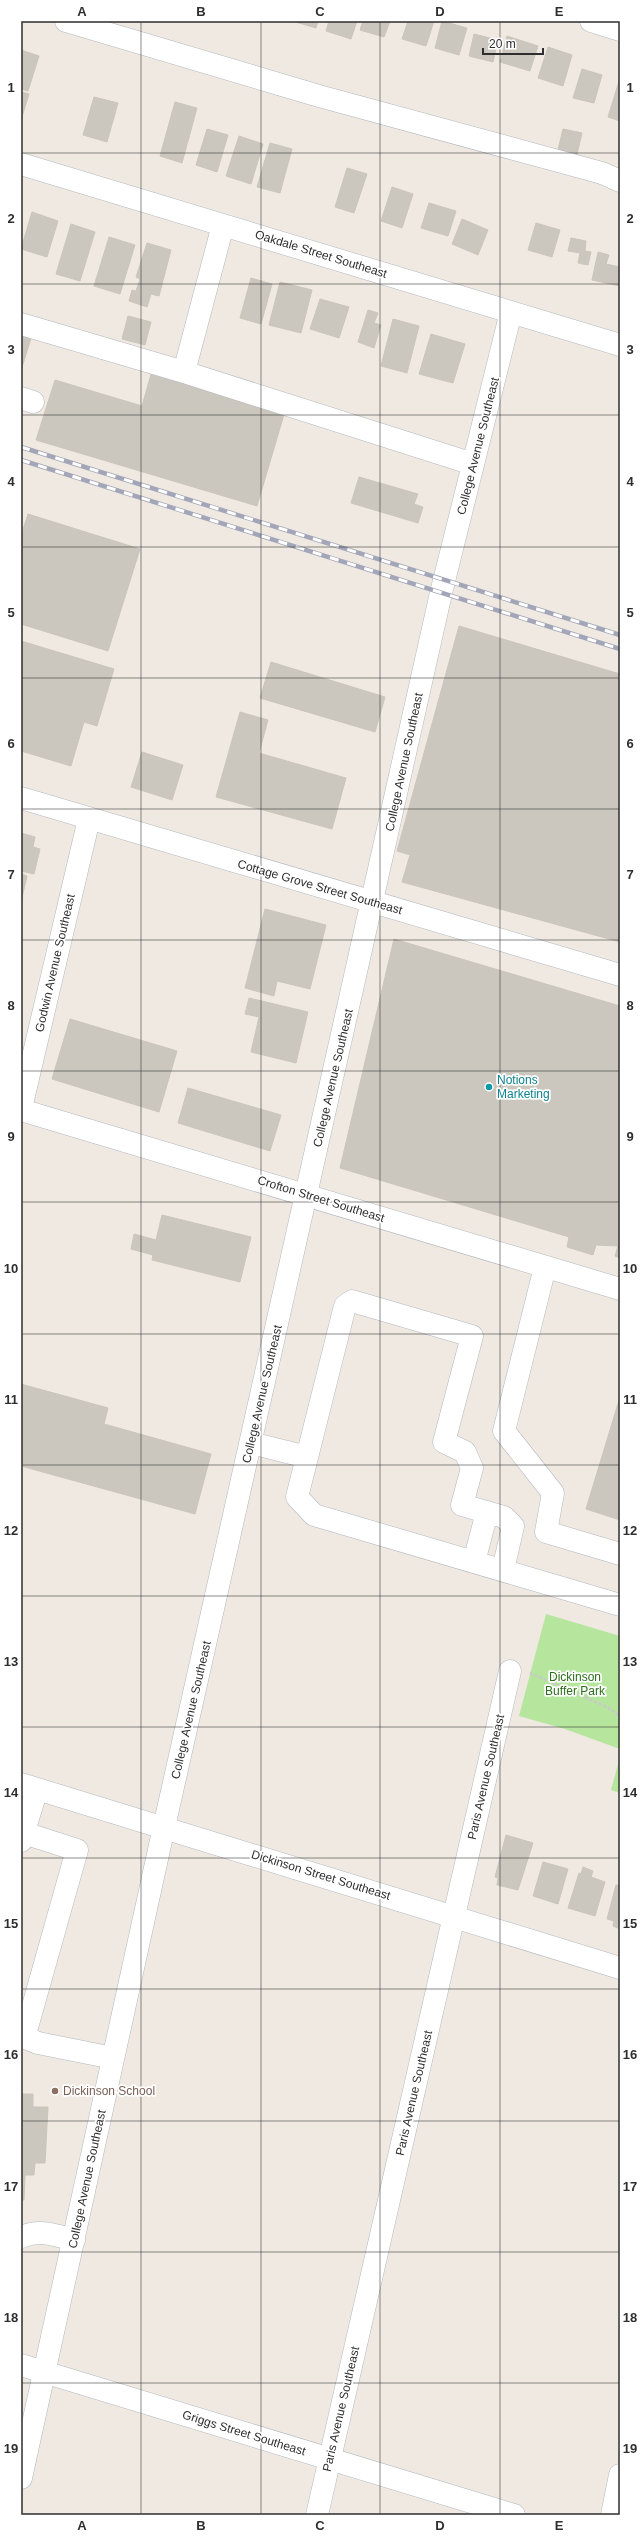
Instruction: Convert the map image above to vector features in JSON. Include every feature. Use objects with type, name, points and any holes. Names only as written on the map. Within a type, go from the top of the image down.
[{"type":"street","points":[[66,21],[319,96],[602,173],[620,181]]},
{"type":"street","points":[[591,21],[620,30]]},
{"type":"street","name":"Oakdale Street Southeast","points":[[21,164],[620,345]]},
{"type":"street","points":[[184,372],[223,225]]},
{"type":"street","name":"College Avenue Southeast","points":[[21,2478],[164,1827],[373,902],[441,593],[511,312]]},
{"type":"street","points":[[21,324],[184,372],[473,464]]},
{"type":"street","name":"Cottage Grove Street Southeast","points":[[21,798],[620,975]]},
{"type":"street","name":"Godwin Avenue Southeast","points":[[21,1109],[89,818]]},
{"type":"street","name":"Crofton Street Southeast","points":[[21,1109],[620,1289]]},
{"type":"street","points":[[546,1267],[504,1431],[553,1493],[546,1532],[620,1554]]},
{"type":"street","points":[[503,1570],[513,1526],[504,1518],[462,1505],[472,1468],[465,1452],[444,1442],[472,1336],[352,1301],[345,1306],[297,1497],[314,1515],[474,1562],[620,1604]]},
{"type":"street","points":[[251,1443],[307,1457]]},
{"type":"street","points":[[474,1562],[487,1512]]},
{"type":"street","name":"Paris Avenue Southeast","points":[[317,2515],[510,1671]]},
{"type":"street","points":[[29,1787],[22,1837],[77,1850],[23,2037],[38,2043],[113,2058]]},
{"type":"street","name":"Dickinson Street Southeast","points":[[29,1787],[455,1916],[620,1968]]},
{"type":"street","points":[[21,2237],[33,2232],[48,2233],[74,2240]]},
{"type":"street","name":"Griggs Street Southeast","points":[[21,2365],[514,2515]]},
{"type":"street","points":[[612,2515],[620,2475]]},
{"type":"path","points":[[510,1671],[531,1673],[607,1707],[620,1716]]},
{"type":"green space","name":"Dickinson Buffer Park","points":[[546,1614],[620,1636],[620,1749],[565,1729],[519,1716]]},
{"type":"green space","points":[[620,1757],[620,1793],[611,1790]]},
{"type":"building","points":[[292,21],[318,21],[316,28]]},
{"type":"building","points":[[329,21],[357,21],[351,39],[326,31]]},
{"type":"building","points":[[363,21],[390,21],[384,37],[360,30]]},
{"type":"building","points":[[408,21],[434,21],[426,46],[402,39]]},
{"type":"building","points":[[442,21],[467,28],[459,55],[435,48]]},
{"type":"building","points":[[474,34],[498,40],[493,62],[469,56]]},
{"type":"building","points":[[507,36],[538,46],[530,71],[500,62]]},
{"type":"building","points":[[548,47],[572,55],[563,86],[538,78]]},
{"type":"building","points":[[21,50],[39,56],[28,91],[21,89]]},
{"type":"building","points":[[582,69],[602,75],[594,103],[573,98]]},
{"type":"building","points":[[620,78],[620,121],[608,117]]},
{"type":"building","points":[[21,92],[29,94],[21,120]]},
{"type":"building","points":[[94,97],[118,103],[107,142],[83,135]]},
{"type":"building","points":[[175,102],[197,108],[182,163],[160,156]]},
{"type":"building","points":[[207,129],[228,135],[217,172],[196,165]]},
{"type":"building","points":[[563,129],[582,133],[575,163],[556,158]]},
{"type":"building","points":[[239,136],[263,144],[251,184],[226,176]]},
{"type":"building","points":[[270,143],[292,149],[280,193],[257,187]]},
{"type":"building","points":[[347,168],[367,174],[354,213],[335,207]]},
{"type":"building","points":[[392,187],[413,194],[402,228],[381,221]]},
{"type":"building","points":[[429,203],[456,211],[448,236],[421,228]]},
{"type":"building","points":[[32,212],[58,221],[47,257],[21,249]]},
{"type":"building","points":[[462,219],[488,230],[478,255],[452,244]]},
{"type":"building","points":[[536,223],[560,230],[552,257],[528,250]]},
{"type":"building","points":[[71,224],[95,232],[80,281],[56,274]]},
{"type":"building","points":[[109,237],[135,245],[120,294],[94,286]]},
{"type":"building","points":[[571,238],[586,241],[585,251],[591,252],[588,265],[578,263],[580,253],[568,251]]},
{"type":"building","points":[[147,243],[171,250],[159,296],[151,294],[147,307],[129,301],[132,290],[136,291],[140,279],[136,277]]},
{"type":"building","points":[[598,252],[609,255],[606,264],[620,267],[620,286],[592,280]]},
{"type":"building","points":[[251,278],[272,284],[261,324],[240,318]]},
{"type":"building","points":[[280,282],[312,290],[301,333],[269,325]]},
{"type":"building","points":[[320,299],[349,307],[339,338],[310,329]]},
{"type":"building","points":[[368,310],[378,313],[374,323],[381,325],[374,348],[358,342]]},
{"type":"building","points":[[128,316],[151,322],[145,345],[122,339]]},
{"type":"building","points":[[393,319],[419,326],[407,373],[381,366]]},
{"type":"building","points":[[21,332],[32,335],[22,367],[21,366]]},
{"type":"building","points":[[431,334],[465,344],[453,383],[419,374]]},
{"type":"building","points":[[152,371],[285,411],[257,506],[36,440],[55,380],[142,406]]},
{"type":"building","points":[[359,477],[418,494],[414,504],[423,507],[418,523],[351,503]]},
{"type":"building","points":[[28,514],[140,549],[108,651],[21,624],[21,536]]},
{"type":"building","points":[[459,626],[620,674],[620,942],[402,882],[410,855],[397,851]]},
{"type":"building","points":[[21,641],[114,669],[97,726],[84,722],[71,766],[21,751]]},
{"type":"building","points":[[271,662],[385,697],[375,732],[260,698]]},
{"type":"building","points":[[240,712],[268,720],[259,753],[346,778],[332,829],[216,797]]},
{"type":"building","points":[[142,752],[183,765],[172,800],[131,787]]},
{"type":"building","points":[[21,833],[35,837],[33,847],[40,849],[34,874],[21,871]]},
{"type":"building","points":[[21,874],[27,876],[21,902]]},
{"type":"building","points":[[265,909],[326,925],[310,989],[277,981],[274,996],[245,988]]},
{"type":"building","name":"Notions Marketing","points":[[394,939],[620,1006],[620,1258],[615,1256],[618,1246],[596,1245],[593,1255],[567,1247],[569,1237],[340,1168]]},
{"type":"building","points":[[249,998],[308,1012],[296,1063],[251,1052],[259,1017],[245,1014]]},
{"type":"building","points":[[70,1019],[177,1051],[159,1112],[52,1079]]},
{"type":"building","points":[[188,1088],[281,1115],[270,1151],[178,1123]]},
{"type":"building","points":[[162,1215],[251,1237],[240,1282],[152,1260],[153,1255],[131,1249],[134,1234],[156,1240]]},
{"type":"building","points":[[21,1384],[108,1408],[104,1424],[211,1454],[195,1514],[21,1466]]},
{"type":"building","points":[[620,1397],[620,1520],[586,1509]]},
{"type":"building","points":[[506,1835],[533,1843],[518,1890],[497,1885],[498,1878],[495,1877]]},
{"type":"building","points":[[543,1862],[568,1869],[558,1904],[533,1896]]},
{"type":"building","points":[[583,1867],[593,1871],[591,1877],[605,1882],[595,1916],[568,1908],[579,1873],[581,1874]]},
{"type":"building","points":[[616,1885],[620,1886],[620,1929],[613,1926],[614,1921],[607,1919]]},
{"type":"building","points":[[21,2094],[33,2094],[33,2107],[48,2107],[45,2163],[35,2163],[34,2175],[25,2175],[24,2200],[21,2200]]},
{"type":"railway","points":[[21,447],[620,635]]},
{"type":"railway","points":[[21,460],[620,649]]},
{"type":"place","name":"Notions Marketing","points":[[489,1087]]},
{"type":"place","name":"Dickinson School","points":[[55,2091]]}]
